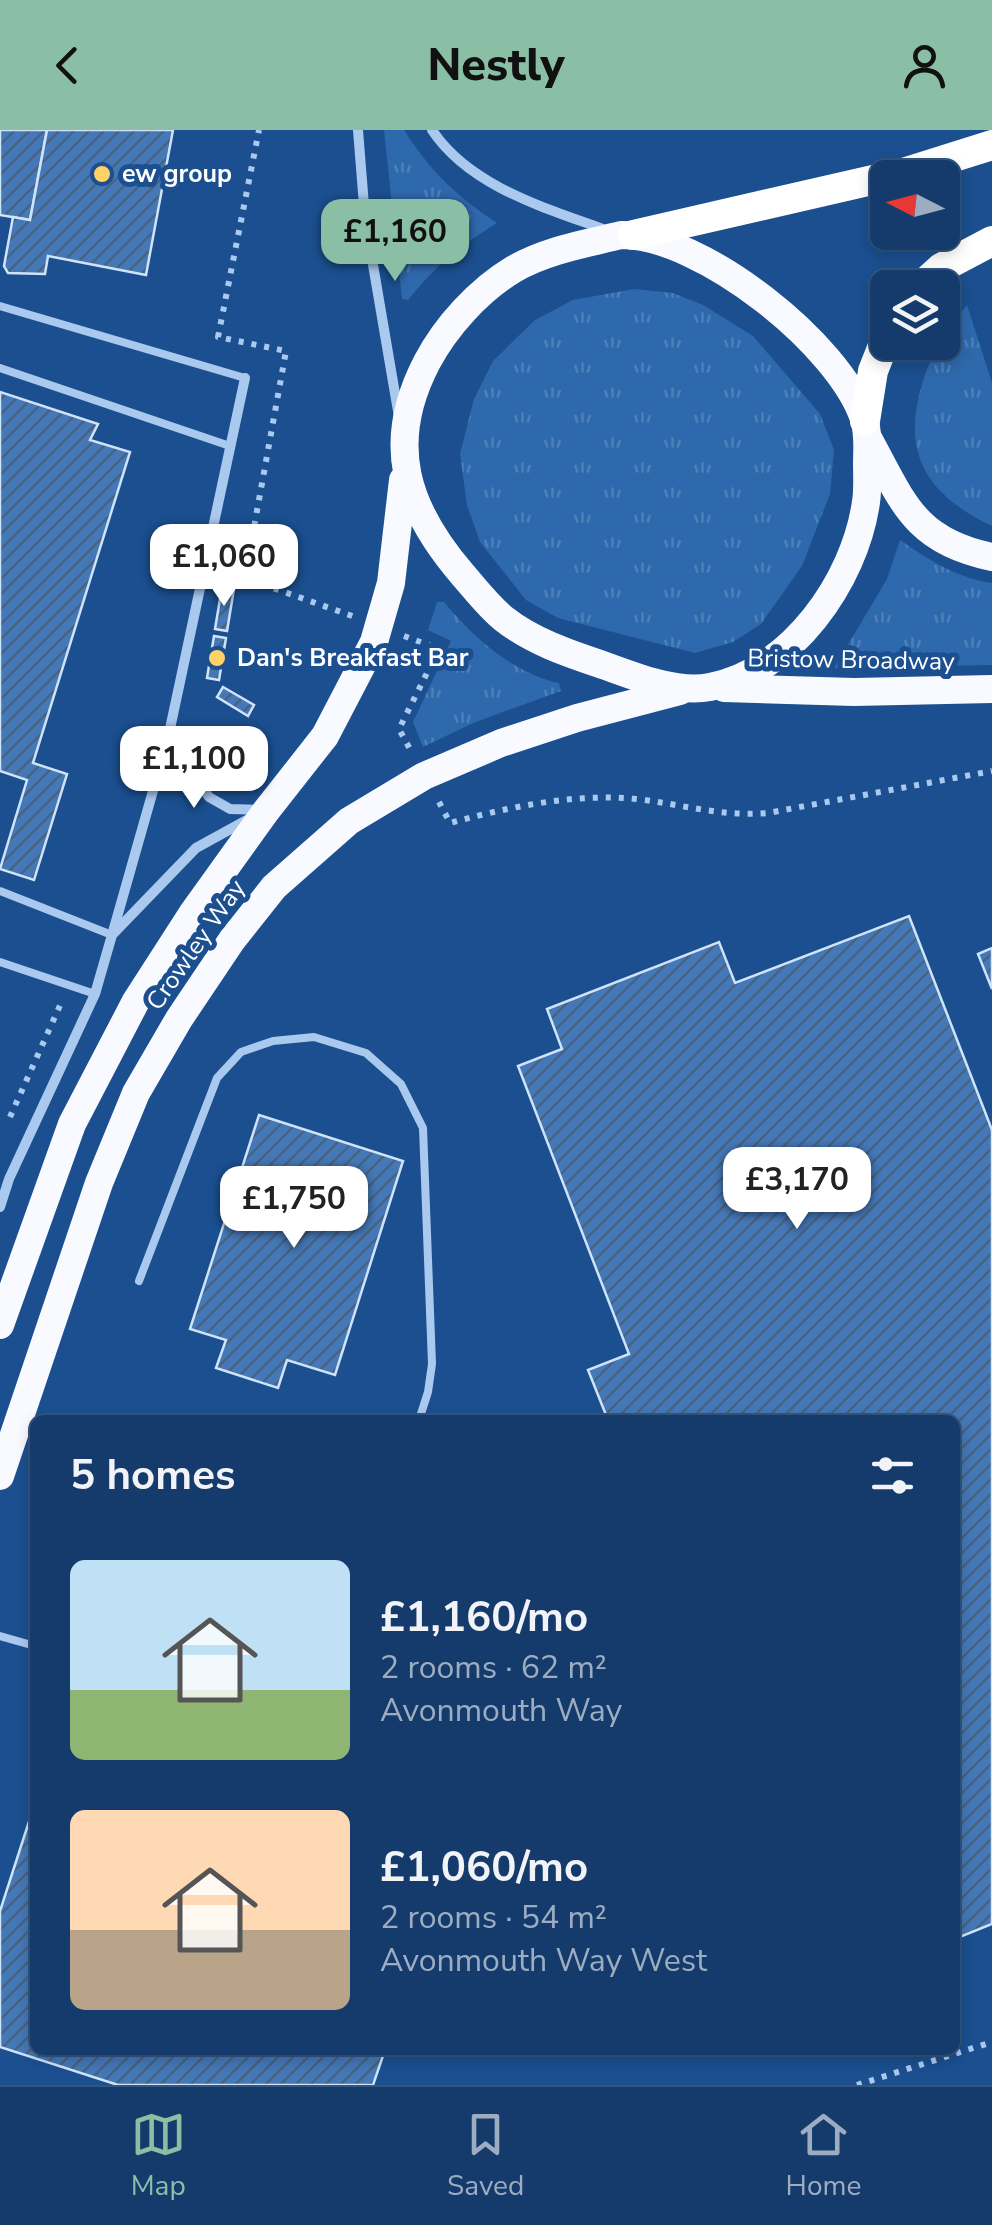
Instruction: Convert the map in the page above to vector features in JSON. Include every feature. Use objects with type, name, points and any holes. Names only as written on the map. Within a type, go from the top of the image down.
[{"type":"highway","points":[[627,235],[902,173],[992,144]]},
{"type":"highway","name":"Crowley Way","points":[[0,1325],[72,1124],[136,1001],[266,810],[325,736],[374,642],[391,583],[410,404],[421,374],[448,328],[510,271],[531,260],[627,235]]},
{"type":"highway","points":[[627,235],[716,268],[772,303],[836,368],[852,391],[866,429],[910,513],[933,536],[966,552],[992,557]]},
{"type":"highway","points":[[939,270],[992,241]]},
{"type":"highway","points":[[404,454],[411,494],[424,524],[456,568],[505,620],[576,656],[651,681],[702,688],[752,673],[781,655],[812,624],[828,597],[855,542],[866,503],[866,429],[877,360]]},
{"type":"highway","name":"Crowley Way","points":[[0,1476],[27,1419],[99,1183],[136,1092],[178,1019],[274,887],[349,821],[438,769],[578,718],[702,688]]},
{"type":"highway","name":"Bristow Broadway","points":[[702,688],[854,692],[992,689]]},
{"type":"street","points":[[358,130],[378,311],[404,454]]},
{"type":"street","points":[[432,130],[464,164],[493,183],[546,208],[627,235]]},
{"type":"street","points":[[0,1207],[9,1179],[95,994],[168,738],[245,378]]},
{"type":"street","points":[[168,738],[209,797],[230,809],[266,810]]},
{"type":"street","points":[[112,935],[196,848],[266,810]]},
{"type":"lane","points":[[0,306],[245,378]]},
{"type":"lane","points":[[0,368],[230,446]]},
{"type":"lane","points":[[0,891],[112,935]]},
{"type":"lane","points":[[0,962],[95,994]]},
{"type":"lane","points":[[139,1281],[217,1078],[241,1052],[273,1040],[314,1037],[366,1054],[401,1084],[423,1128],[432,1364],[421,1415]]},
{"type":"lane","points":[[0,1636],[30,1645]]},
{"type":"path","points":[[245,578],[286,351],[218,337],[260,130]]},
{"type":"path","points":[[450,822],[588,796],[638,799],[705,812],[752,814],[992,771]]},
{"type":"path","points":[[8,1123],[69,985]]},
{"type":"path","points":[[960,2052],[992,2042]]},
{"type":"path","points":[[857,2085],[951,2055]]},
{"type":"green space","points":[[384,130],[404,130],[445,182],[497,223],[449,257],[408,300],[402,299]]},
{"type":"green space","points":[[634,289],[673,293],[703,305],[753,336],[820,414],[834,450],[830,494],[802,566],[761,624],[733,642],[695,653],[558,618],[526,600],[480,542],[467,505],[460,454],[474,399],[493,361],[535,320],[573,300]]},
{"type":"green space","points":[[967,305],[992,383],[992,526],[941,491],[926,472],[917,450],[915,426],[926,373],[931,360],[960,360],[960,314]]},
{"type":"green space","points":[[900,540],[955,572],[992,583],[992,665],[834,668],[887,579]]},
{"type":"green space","points":[[437,602],[444,602],[510,663],[559,683],[561,691],[473,723],[423,747],[413,722],[451,641],[428,630]]},
{"type":"building","points":[[0,130],[47,130],[30,220],[0,215]]},
{"type":"building","name":"ew group","points":[[47,130],[173,130],[146,275],[48,256],[45,274],[8,273],[4,266],[13,217],[30,220]]},
{"type":"building","points":[[0,392],[98,424],[90,440],[130,452],[33,763],[67,774],[34,880],[0,869],[27,780],[0,771]]},
{"type":"building","points":[[222,587],[234,589],[227,631],[215,629]]},
{"type":"building","name":"Dan's Breakfast Bar","points":[[214,636],[226,638],[219,680],[207,678]]},
{"type":"building","points":[[223,687],[254,705],[248,716],[217,697]]},
{"type":"building","points":[[909,916],[992,1130],[992,1924],[960,1937],[960,1415],[606,1415],[588,1370],[629,1354],[518,1066],[562,1049],[547,1009],[719,942],[735,983]]},
{"type":"building","points":[[992,948],[992,989],[978,954]]},
{"type":"building","points":[[259,1115],[403,1161],[335,1375],[287,1360],[278,1388],[216,1368],[226,1340],[190,1329]]},
{"type":"building","points":[[30,1818],[30,2055],[383,2055],[373,2085],[118,2085],[0,2047],[0,1911]]},
{"type":"place","name":"ew group","points":[[102,174]]},
{"type":"place","name":"Dan's Breakfast Bar","points":[[217,658]]}]
